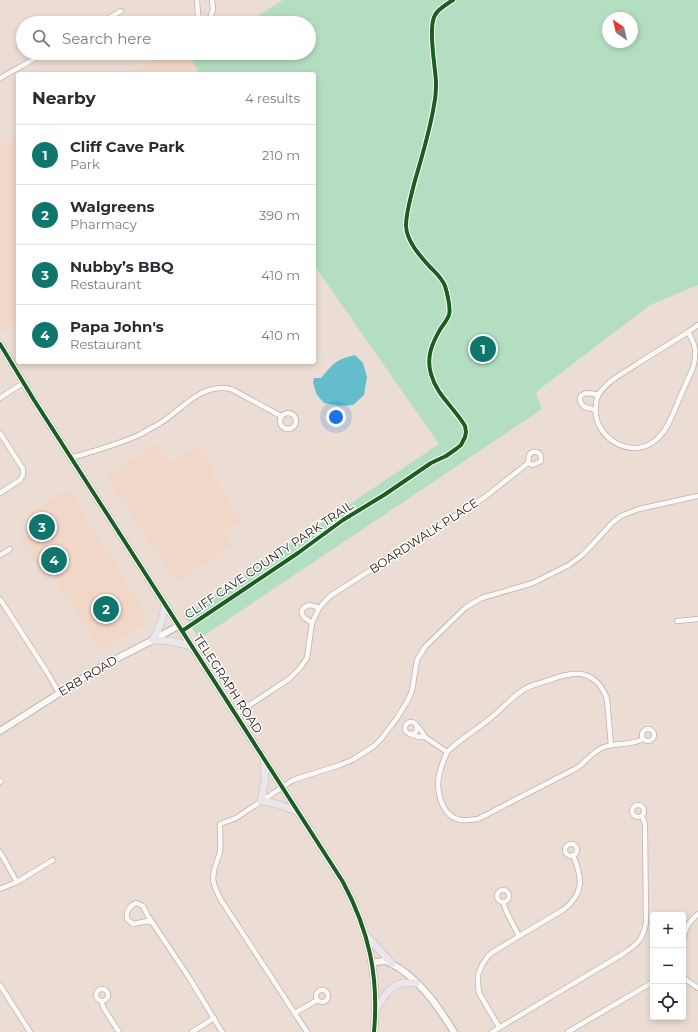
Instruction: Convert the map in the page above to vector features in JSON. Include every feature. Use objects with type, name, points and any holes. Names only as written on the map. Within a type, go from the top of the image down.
[{"type":"main road","name":"TELEGRAPH ROAD","points":[[0,344],[23,383],[343,882],[366,934],[372,963],[375,983],[376,1010],[374,1032]]},
{"type":"main road","points":[[165,605],[160,629],[153,640],[170,641],[191,646]]},
{"type":"main road","points":[[264,758],[265,779],[261,802],[274,803],[299,812]]},
{"type":"main road","points":[[366,934],[392,964]]},
{"type":"main road","points":[[376,1010],[391,989],[402,983],[416,983]]},
{"type":"street","points":[[197,0],[198,16]]},
{"type":"street","points":[[211,16],[213,10],[212,0]]},
{"type":"street","points":[[113,16],[121,12]]},
{"type":"street","points":[[0,78],[32,60]]},
{"type":"street","points":[[688,332],[693,340],[696,353],[693,368],[666,427],[658,438],[650,444],[642,447],[632,449],[625,448],[611,440],[604,434],[598,425],[595,410],[598,395],[610,382],[698,325]]},
{"type":"street","points":[[0,398],[23,383]]},
{"type":"street","points":[[71,458],[140,434],[165,420],[202,393],[214,389],[224,388],[233,390],[281,416]]},
{"type":"street","points":[[595,410],[584,406],[580,402],[580,398],[584,394],[589,393],[598,395]]},
{"type":"street","points":[[0,433],[23,469],[23,475],[20,480],[0,493]]},
{"type":"street","name":"BOARDWALK PLACE","points":[[236,714],[289,679],[300,668],[307,658],[312,623],[319,608],[330,596],[485,497],[528,463]]},
{"type":"street","points":[[307,1032],[215,890],[213,874],[220,854],[220,824],[236,818],[293,780],[352,760],[374,746],[397,718],[412,691],[417,660],[420,654],[425,647],[466,608],[482,598],[533,583],[569,565],[581,556],[612,523],[621,516],[639,509],[698,496]]},
{"type":"street","points":[[0,555],[10,549]]},
{"type":"street","points":[[0,599],[59,693]]},
{"type":"street","points":[[312,623],[305,618],[302,611],[305,606],[308,605],[319,608]]},
{"type":"street","points":[[677,621],[698,619]]},
{"type":"street","name":"ERB ROAD","points":[[0,731],[102,666],[178,626]]},
{"type":"street","points":[[611,745],[607,699],[601,687],[596,681],[583,674],[568,674],[525,688],[493,716],[458,741],[447,752],[439,775],[438,793],[441,802],[453,817],[463,820],[478,819],[571,771],[582,764],[590,755],[598,750],[611,745],[637,743],[643,739]]},
{"type":"street","points":[[397,718],[406,724]]},
{"type":"street","points":[[406,724],[408,722],[416,724],[425,738]]},
{"type":"street","points":[[406,724],[405,730],[407,733],[425,738],[447,752]]},
{"type":"street","points":[[410,734],[414,734],[416,732],[417,726]]},
{"type":"street","points":[[492,1032],[621,955],[639,942],[644,934],[646,922],[645,824],[642,816]]},
{"type":"street","points":[[0,852],[17,882]]},
{"type":"street","points":[[499,1027],[479,993],[478,975],[482,965],[488,956],[563,910],[575,898],[579,890],[580,881],[579,872],[573,855]]},
{"type":"street","points":[[0,889],[17,882],[53,860]]},
{"type":"street","points":[[503,902],[519,936]]},
{"type":"street","points":[[151,922],[148,921],[133,924],[127,919],[126,914],[128,909],[136,903],[143,906],[151,922],[190,979],[222,1032]]},
{"type":"street","points":[[686,926],[694,916],[698,914]]},
{"type":"street","points":[[372,963],[382,961],[392,964],[406,974],[434,1003],[454,1032]]},
{"type":"street","points":[[686,980],[698,988]]},
{"type":"street","points":[[568,1032],[650,984]]},
{"type":"street","points":[[0,985],[30,1032]]},
{"type":"street","points":[[295,1013],[317,1000]]},
{"type":"street","points":[[102,1002],[103,1007],[119,1032]]},
{"type":"street","points":[[192,1032],[214,1018]]},
{"type":"shaded area","points":[[153,60],[191,60],[199,72],[131,72]]},
{"type":"shaded area","points":[[16,135],[16,324],[4,333],[0,326],[0,144]]},
{"type":"shaded area","points":[[157,444],[170,463],[198,446],[216,475],[214,476],[242,521],[224,532],[233,546],[177,582],[106,476]]},
{"type":"shaded area","points":[[67,489],[145,612],[143,625],[105,648],[99,646],[74,609],[71,601],[50,576],[44,576],[21,540],[35,530],[27,515]]},
{"type":"green space","points":[[283,0],[698,0],[698,285],[650,305],[536,392],[542,409],[199,639],[184,615],[439,444],[316,268],[316,72],[199,72],[192,60],[316,60],[316,16],[258,16]]},
{"type":"water","points":[[355,355],[363,363],[367,377],[364,395],[353,405],[339,406],[324,403],[317,395],[313,383],[314,378],[321,378],[335,363]]},
{"type":"cycle path","name":"CLIFF CAVE COUNTY PARK TRAIL","points":[[182,631],[298,553],[343,520],[384,495],[431,463],[446,456],[461,445],[465,437],[465,426],[437,389],[431,374],[429,362],[433,345],[449,315],[446,289],[444,283],[411,243],[406,226],[409,205],[429,131],[435,97],[436,81],[433,57],[433,21],[438,11],[453,0]]},
{"type":"cycle path","points":[[0,344],[34,400],[343,882],[360,918],[370,954],[375,992],[374,1032]]},
{"type":"place","name":"Cliff Cave Park","points":[[483,349]]},
{"type":"place","name":"Nubby’s BBQ","points":[[42,527]]},
{"type":"place","name":"Papa John's","points":[[54,560]]},
{"type":"place","name":"Walgreens","points":[[106,609]]}]
